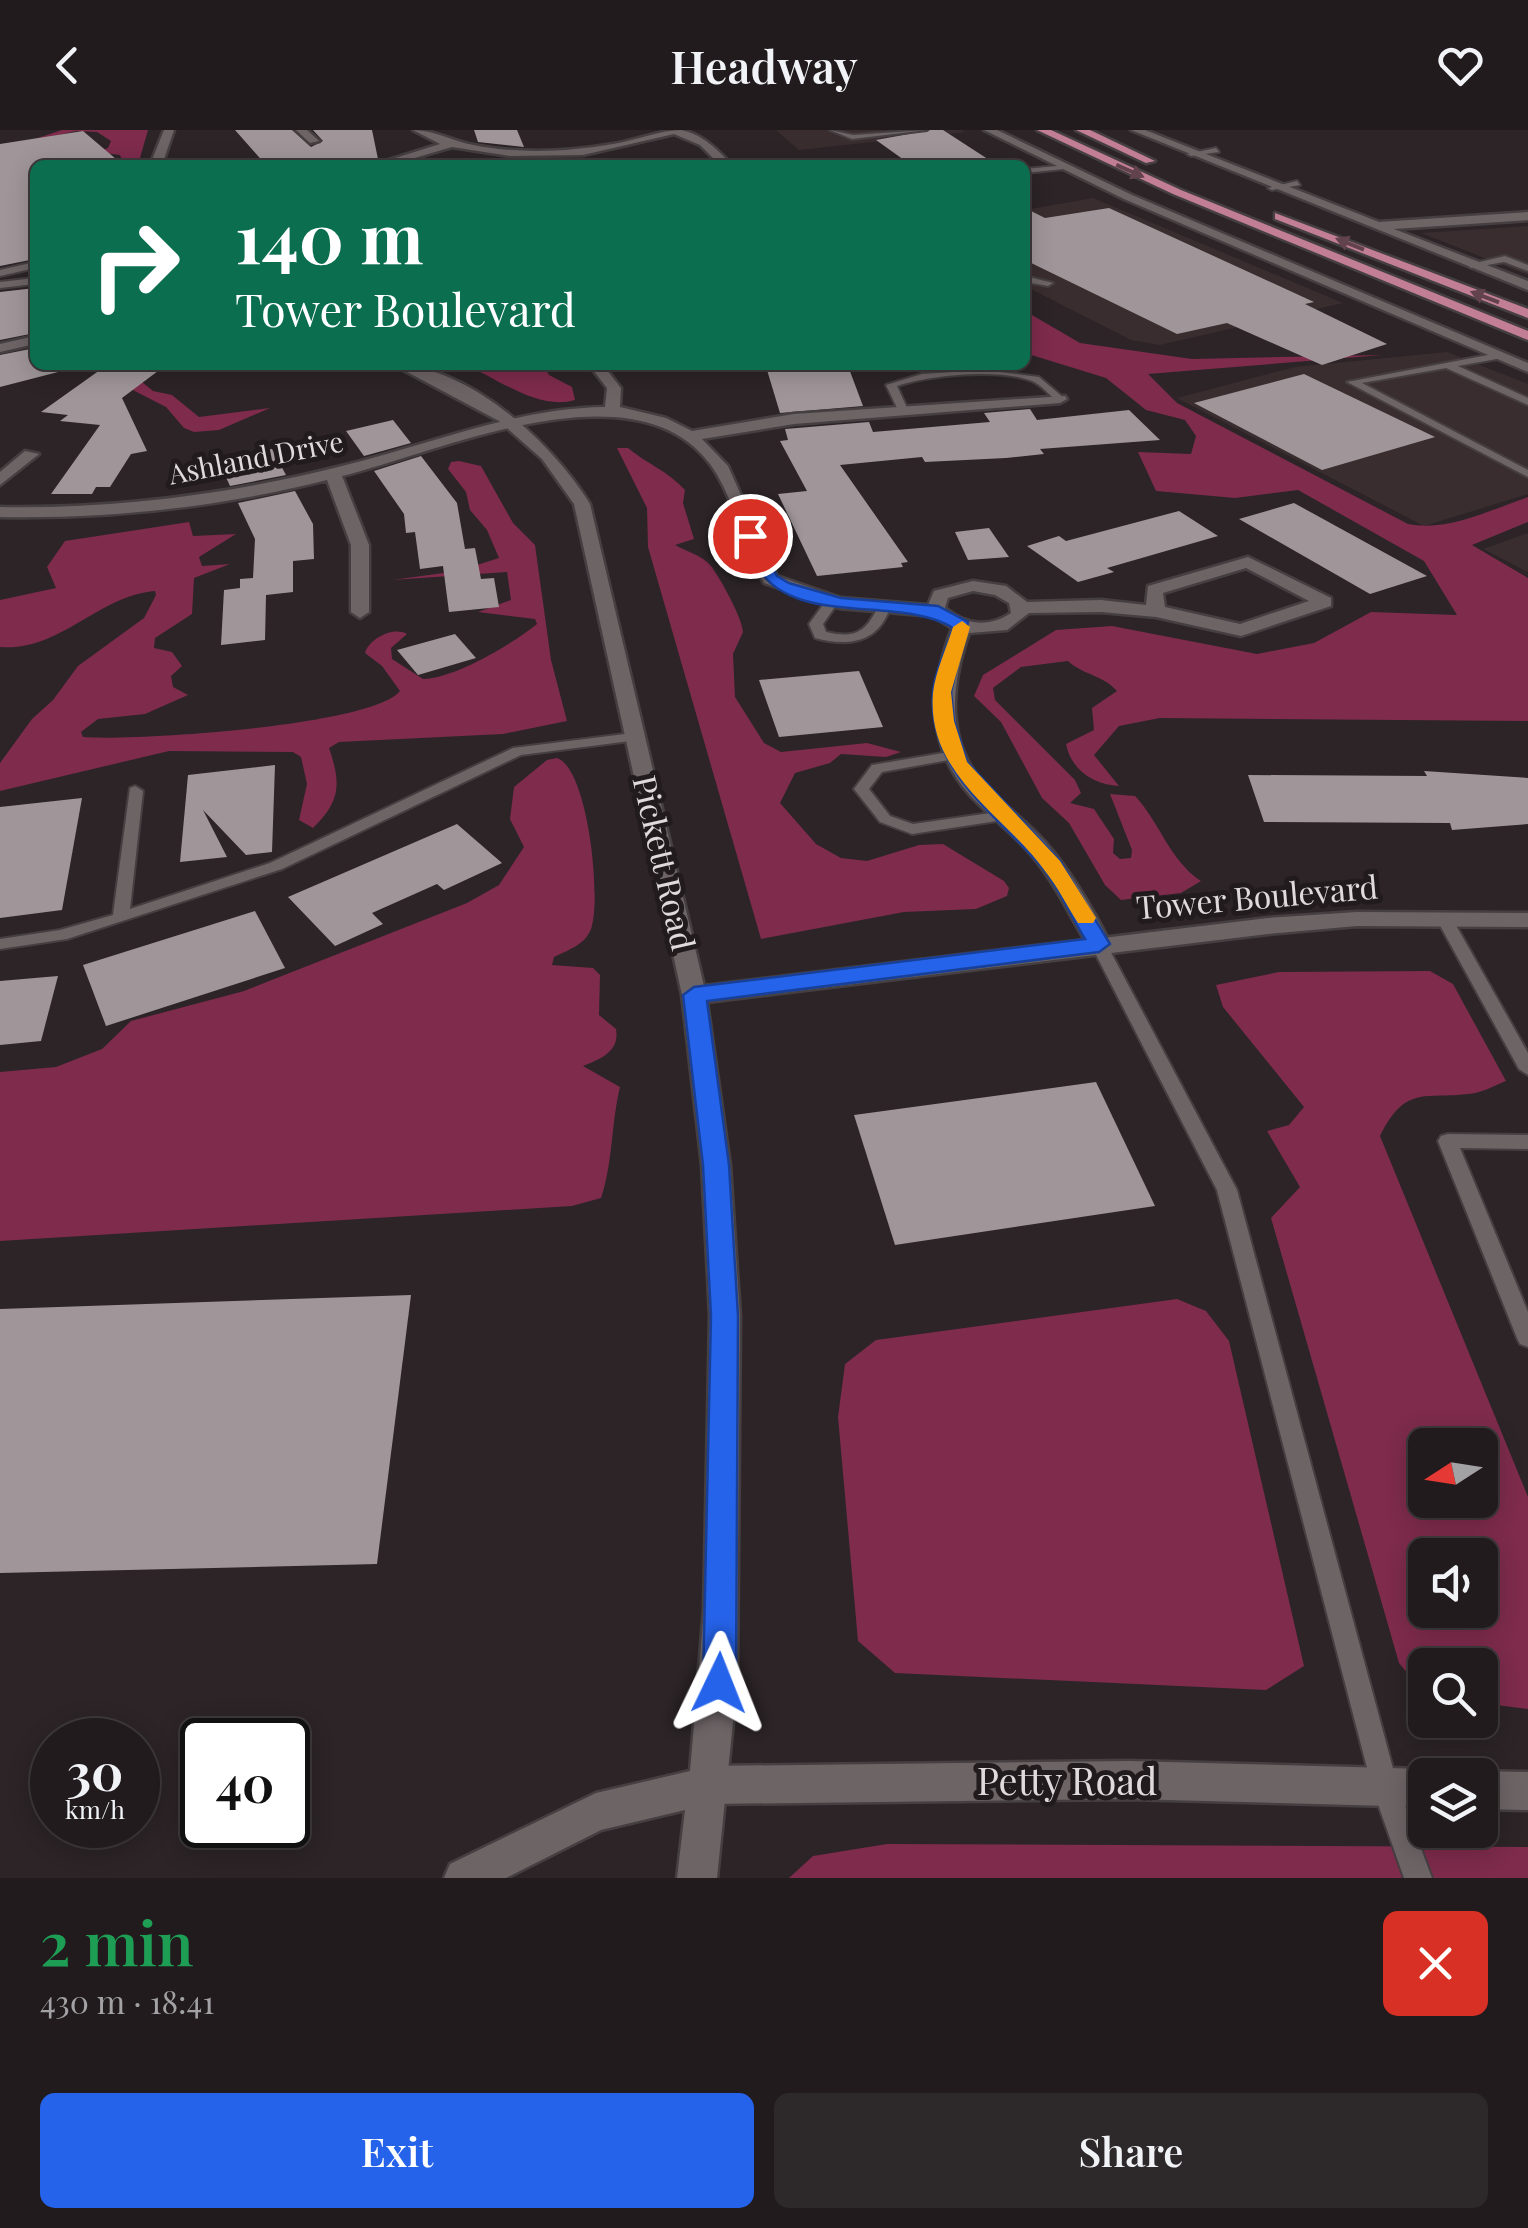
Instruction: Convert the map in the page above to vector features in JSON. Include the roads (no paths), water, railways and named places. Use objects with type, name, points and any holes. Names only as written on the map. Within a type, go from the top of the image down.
[{"type":"main road","points":[[1042,130],[1177,192],[1528,336]]},
{"type":"main road","points":[[1081,130],[1171,170]]},
{"type":"main road","points":[[1266,210],[1528,314]]},
{"type":"street","points":[[158,160],[169,130]]},
{"type":"street","points":[[302,130],[314,141]]},
{"type":"street","points":[[418,130],[448,145],[494,152],[566,145],[625,145],[676,130],[704,143],[721,160]]},
{"type":"street","points":[[989,130],[1064,167],[1528,368]]},
{"type":"street","points":[[1136,130],[1272,188],[1528,286]]},
{"type":"street","points":[[396,160],[448,145]]},
{"type":"street","points":[[1372,226],[1528,216]]},
{"type":"street","points":[[0,348],[30,341]]},
{"type":"street","name":"Pickett Road","points":[[412,370],[496,410],[517,426],[545,449],[582,504],[694,995],[716,1165],[725,1316],[722,1610],[710,1785],[697,1878]]},
{"type":"street","points":[[600,370],[614,388],[612,411],[656,420],[691,436],[720,466],[770,579],[833,601],[938,611],[962,626],[1004,625],[1014,621],[1021,608]]},
{"type":"street","points":[[691,436],[794,419],[1060,399]]},
{"type":"street","name":"Ashland Drive","points":[[0,512],[160,505],[333,474],[517,426],[612,411]]},
{"type":"street","points":[[0,480],[31,454]]},
{"type":"street","points":[[333,474],[360,545],[360,612]]},
{"type":"street","points":[[938,611],[940,595],[973,586],[1000,590],[1021,608],[1102,606],[1156,611],[1242,630],[1325,602],[1248,562],[1154,590],[1156,611]]},
{"type":"street","points":[[962,626],[942,692],[955,755],[969,780],[1052,866],[1099,944]]},
{"type":"street","name":"Tower Boulevard","points":[[694,995],[1099,944],[1357,919],[1528,920]]},
{"type":"street","name":"Petty Road","points":[[464,1878],[596,1812],[710,1785],[1130,1780],[1408,1788]]},
{"type":"street","points":[[1498,1790],[1528,1791]]},
{"type":"lane","points":[[834,130],[852,136],[923,130]]},
{"type":"lane","points":[[1191,154],[1216,150]]},
{"type":"lane","points":[[1030,170],[1064,167]]},
{"type":"lane","points":[[1272,188],[1297,183]]},
{"type":"lane","points":[[1471,264],[1505,259],[1528,268]]},
{"type":"lane","points":[[0,273],[30,266]]},
{"type":"lane","points":[[1030,280],[1048,283]]},
{"type":"lane","points":[[0,284],[30,281]]},
{"type":"lane","points":[[1498,356],[1352,382],[1528,474]]},
{"type":"lane","points":[[1447,365],[1528,402]]},
{"type":"lane","points":[[903,410],[891,384],[924,378],[983,374],[1032,378],[1060,399]]},
{"type":"lane","points":[[1504,463],[1528,456]]},
{"type":"lane","points":[[833,601],[816,624],[820,635],[840,642],[860,638],[880,623],[884,608]]},
{"type":"lane","points":[[0,944],[61,936],[276,866],[494,759],[552,746],[633,737]]},
{"type":"lane","points":[[955,755],[877,768],[861,789],[886,819],[912,829],[1005,816]]},
{"type":"lane","points":[[122,918],[135,791]]},
{"type":"lane","points":[[1445,920],[1528,1069]]},
{"type":"lane","points":[[1099,944],[1227,1190],[1384,1787],[1418,1878]]},
{"type":"lane","points":[[1528,1142],[1448,1141],[1528,1338]]}]
